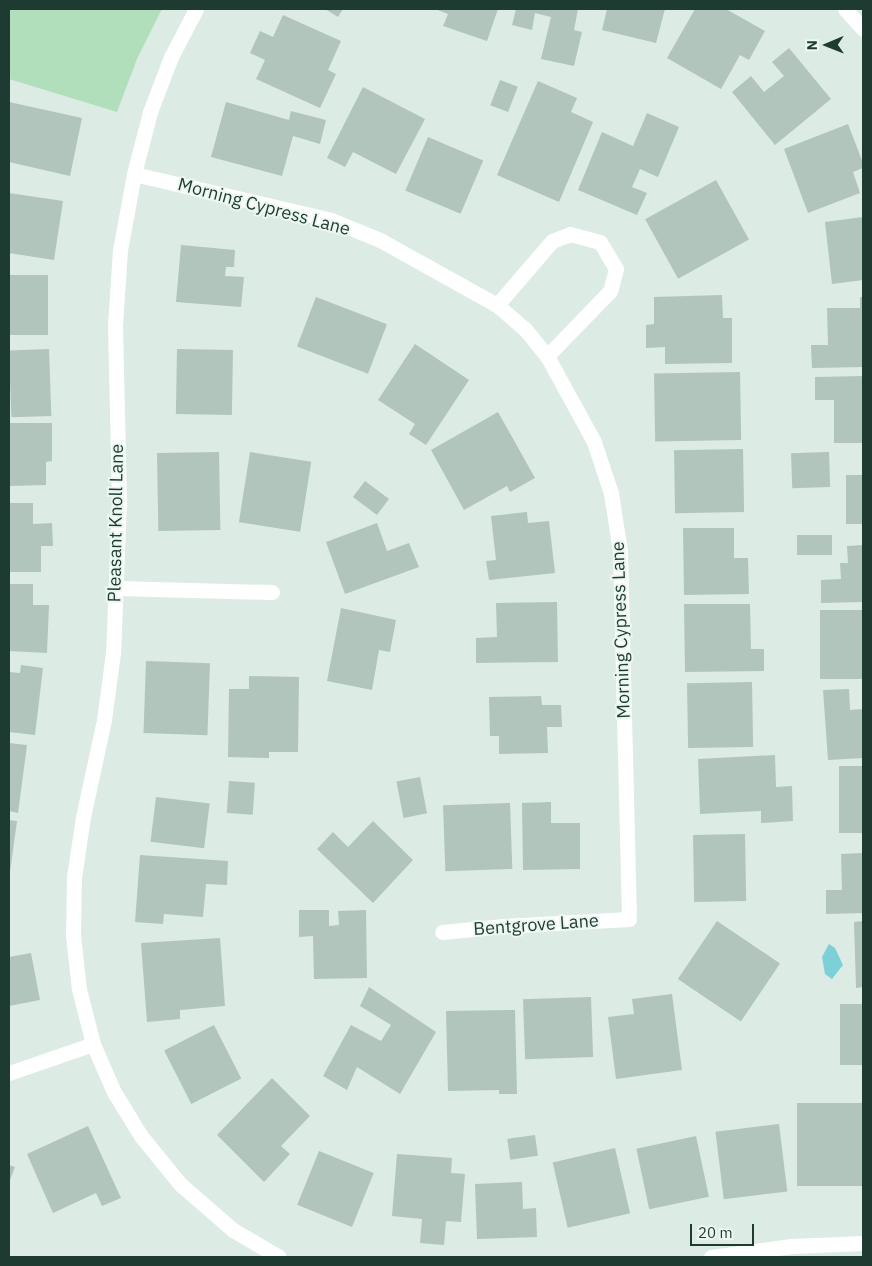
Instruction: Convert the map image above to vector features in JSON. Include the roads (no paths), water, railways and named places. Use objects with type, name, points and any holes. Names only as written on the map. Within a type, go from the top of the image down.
[{"type":"street","name":"Pleasant Knoll Lane","points":[[196,9],[171,57],[150,112],[134,174],[120,250],[115,325],[119,500],[113,654],[104,720],[83,817],[74,877],[73,934],[78,989],[93,1044],[119,1100],[141,1136],[180,1184],[233,1230],[279,1257]]},
{"type":"street","points":[[845,9],[863,29]]},
{"type":"street","name":"Morning Cypress Lane","points":[[134,174],[331,220],[380,240],[497,305],[525,329],[547,356],[594,442],[611,493],[620,551],[629,919]]},
{"type":"street","points":[[497,305],[552,241],[570,234],[600,242],[616,269],[610,291],[547,356]]},
{"type":"street","points":[[116,588],[272,592]]},
{"type":"street","name":"Bentgrove Lane","points":[[442,932],[503,926],[629,919]]},
{"type":"street","points":[[9,1073],[93,1044]]},
{"type":"street","points":[[711,1257],[791,1246],[863,1243]]},
{"type":"water","points":[[829,944],[835,948],[843,965],[832,979],[825,974],[822,957]]}]
